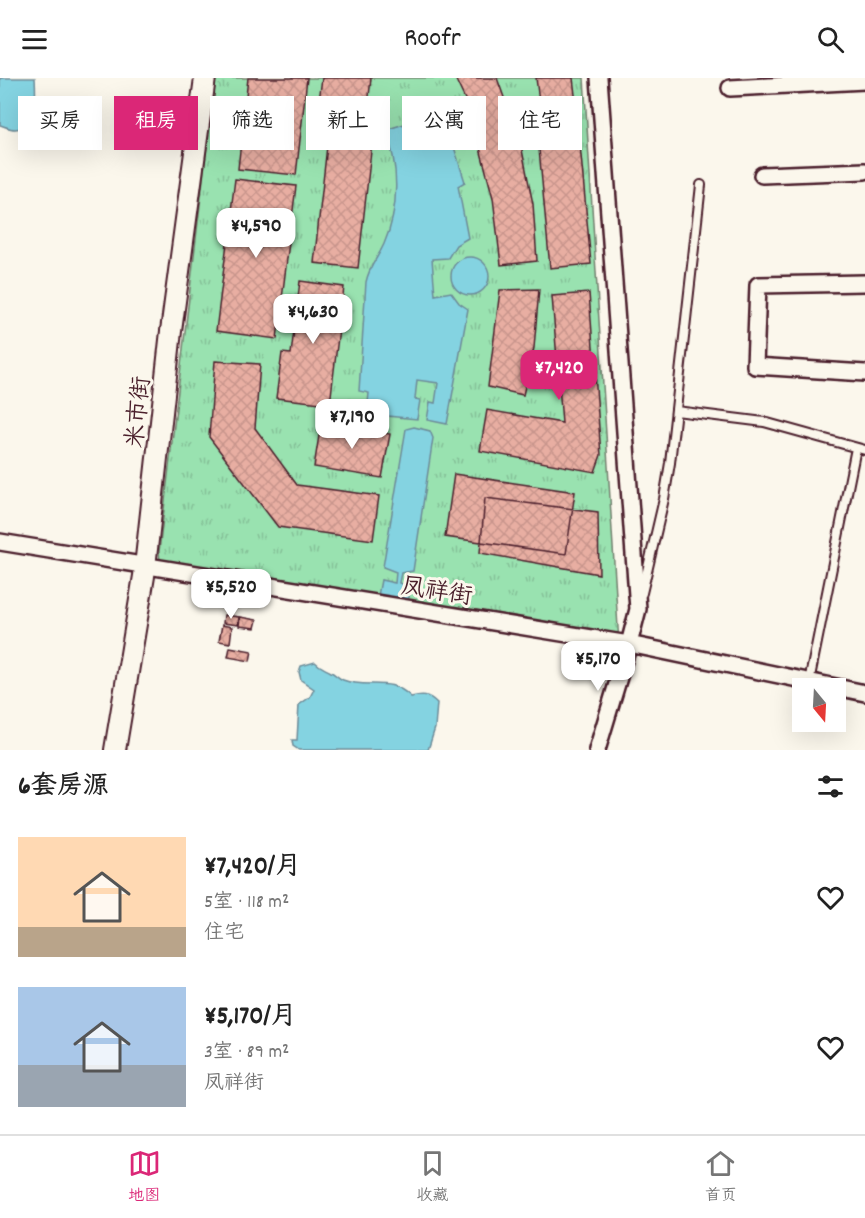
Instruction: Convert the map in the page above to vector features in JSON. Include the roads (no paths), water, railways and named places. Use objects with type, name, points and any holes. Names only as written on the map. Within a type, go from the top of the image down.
[{"type":"street","name":"米市街","points":[[115,750],[146,565],[171,331],[205,78]]},
{"type":"street","points":[[597,750],[638,609],[599,78]]},
{"type":"street","points":[[730,88],[865,81]]},
{"type":"street","points":[[762,175],[865,171]]},
{"type":"street","points":[[865,283],[758,285],[755,366],[865,373]]},
{"type":"street","name":"凤祥街","points":[[0,542],[629,644],[792,678]]},
{"type":"street","name":"凤祥街","points":[[846,689],[865,693]]},
{"type":"lane","points":[[629,644],[664,499],[701,185]]},
{"type":"lane","points":[[676,411],[764,422],[865,450]]},
{"type":"lane","points":[[810,678],[856,448]]},
{"type":"water","points":[[0,78],[35,78],[36,96],[18,96],[18,128],[0,125]]},
{"type":"water","points":[[402,125],[402,150],[455,150],[465,182],[458,186],[468,238],[456,245],[448,258],[432,259],[435,295],[451,292],[459,303],[468,309],[447,424],[427,420],[430,402],[435,403],[438,383],[417,380],[415,399],[420,400],[417,419],[377,415],[379,404],[368,403],[369,393],[359,391],[366,282],[389,231],[395,202],[395,172],[390,128]]},
{"type":"water","points":[[470,257],[483,263],[489,276],[483,289],[470,295],[457,289],[451,276],[457,263]]},
{"type":"water","points":[[414,427],[430,431],[433,438],[413,571],[401,573],[399,583],[410,586],[408,606],[377,601],[381,580],[395,583],[396,572],[383,567],[406,429]]},
{"type":"water","points":[[315,662],[343,680],[352,683],[395,686],[411,697],[419,695],[434,700],[437,703],[435,728],[428,750],[299,750],[293,746],[292,740],[297,740],[299,705],[310,697],[314,689],[301,680],[299,672],[301,666]]}]
